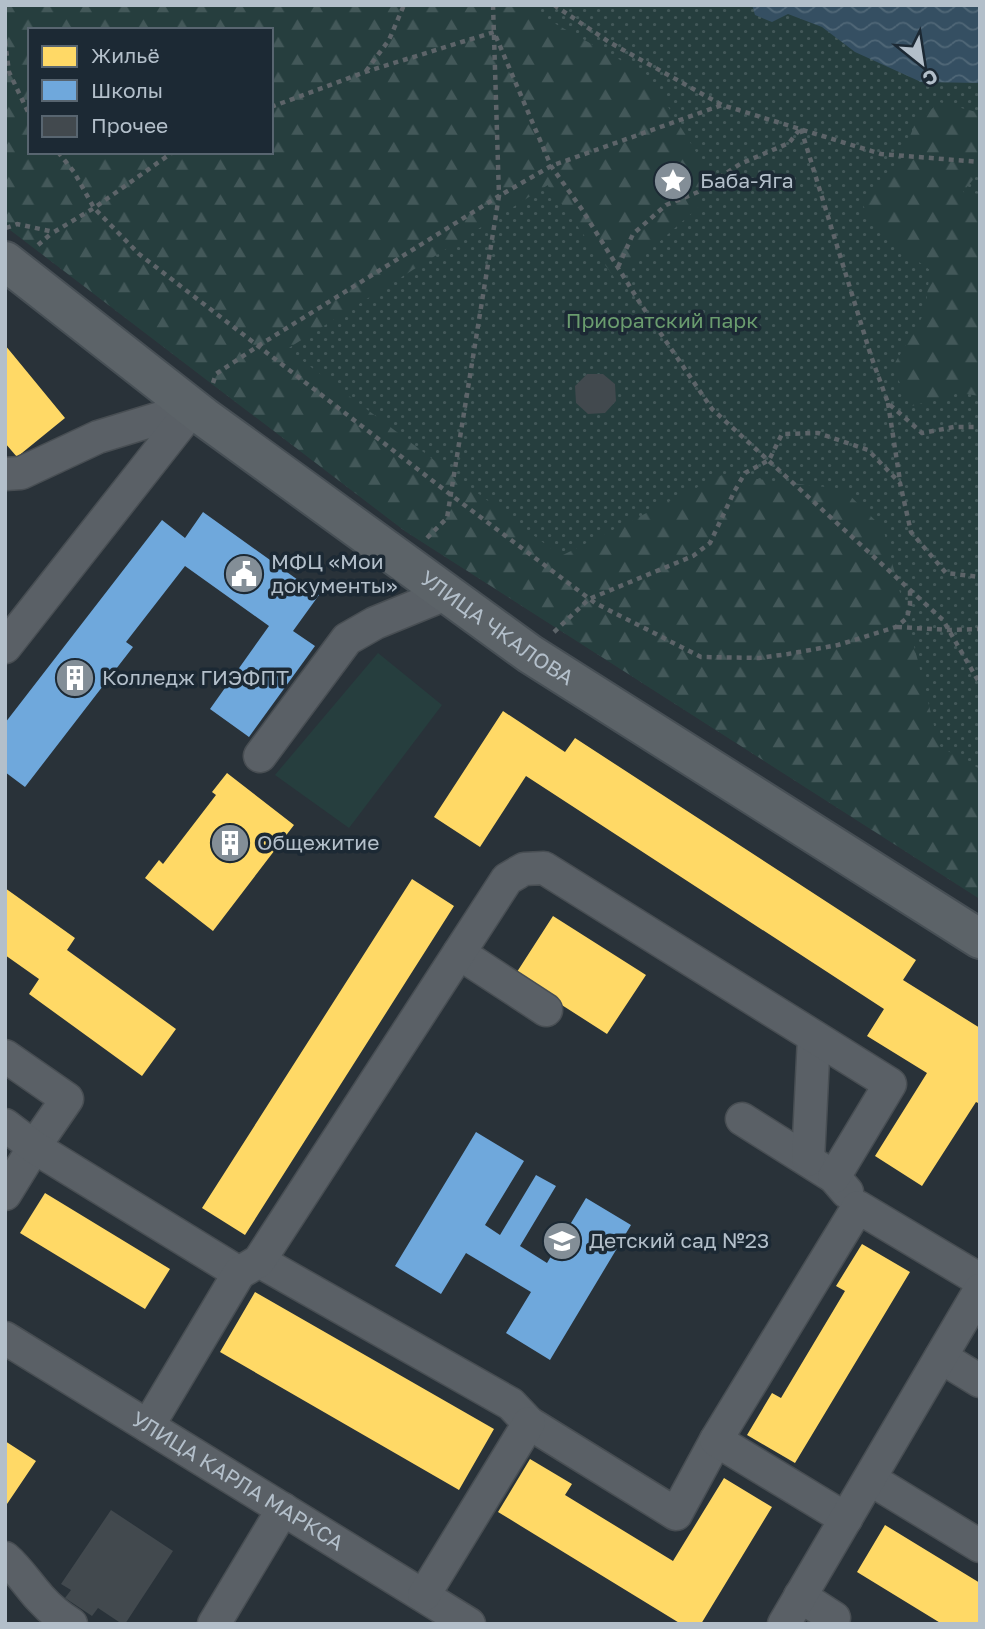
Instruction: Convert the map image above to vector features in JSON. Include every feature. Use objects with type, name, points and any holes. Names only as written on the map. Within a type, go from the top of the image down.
[{"type":"main road","name":"УЛИЦА ЧКАЛОВА","points":[[5,261],[199,412],[530,654],[980,939]]},
{"type":"street","points":[[5,474],[21,473],[98,437],[199,412]]},
{"type":"street","points":[[5,647],[199,412]]},
{"type":"street","points":[[260,756],[347,639],[375,623],[446,594]]},
{"type":"street","points":[[148,1426],[249,1267],[507,879],[524,869],[544,868],[890,1084],[821,1168]]},
{"type":"street","points":[[459,953],[546,1010]]},
{"type":"street","points":[[814,1037],[821,1168]]},
{"type":"street","points":[[5,1056],[67,1099],[5,1194]]},
{"type":"street","points":[[742,1119],[821,1168],[858,1207],[980,1280]]},
{"type":"street","points":[[5,1125],[34,1146],[249,1267],[511,1404],[530,1423],[676,1514],[716,1440],[858,1207]]},
{"type":"street","points":[[784,1624],[980,1290]]},
{"type":"street","name":"УЛИЦА КАРЛА МАРКСА","points":[[5,1338],[469,1624]]},
{"type":"street","points":[[941,1357],[980,1381]]},
{"type":"street","points":[[424,1595],[530,1423]]},
{"type":"street","points":[[716,1440],[846,1519]]},
{"type":"street","points":[[870,1479],[980,1546]]},
{"type":"street","points":[[214,1624],[283,1509]]},
{"type":"street","points":[[5,1558],[15,1566],[40,1598],[71,1624]]},
{"type":"street","points":[[800,1596],[836,1622]]},
{"type":"path","points":[[365,72],[389,40],[404,5]]},
{"type":"path","points":[[426,539],[447,518],[499,196],[493,5]]},
{"type":"path","points":[[554,5],[609,42],[722,105],[881,154],[980,160]]},
{"type":"path","points":[[273,106],[365,72],[494,32]]},
{"type":"path","points":[[494,32],[551,166],[712,408],[943,620],[980,684]]},
{"type":"path","points":[[5,41],[9,72],[28,112]]},
{"type":"path","points":[[199,412],[216,374],[499,196],[551,166],[722,105]]},
{"type":"path","points":[[618,268],[633,234],[666,205],[698,192],[740,164],[789,144],[801,129]]},
{"type":"path","points":[[801,129],[871,356],[888,402],[900,483],[911,532],[946,573],[980,578]]},
{"type":"path","points":[[60,154],[74,172],[94,208],[139,254],[594,603],[701,656],[759,659],[838,645],[896,627],[980,629]]},
{"type":"path","points":[[5,228],[17,224],[54,232],[94,208],[170,154]]},
{"type":"path","points":[[888,402],[922,433],[954,427],[980,427]]},
{"type":"path","points":[[530,654],[589,599],[693,556],[710,543],[745,473],[769,460],[782,434],[818,433],[868,450],[900,483]]},
{"type":"path","points":[[896,627],[907,618],[910,589]]},
{"type":"green space","name":"Приоратский парк","points":[[5,5],[980,5],[980,899],[405,531],[5,226]]},
{"type":"green space","points":[[5,5],[527,5],[536,13],[649,76],[706,168],[701,205],[616,280],[548,185],[287,349],[561,556],[722,475],[843,489],[883,528],[939,746],[980,769],[980,899],[405,531],[5,226]]},
{"type":"green space","points":[[939,102],[980,113],[980,171],[963,192],[980,194],[980,396],[959,393],[912,406],[892,368],[925,312],[930,270],[882,236],[862,204],[896,172],[914,126]]},
{"type":"green space","points":[[378,653],[442,705],[349,828],[275,775]]},
{"type":"water","points":[[752,5],[980,5],[980,83],[921,82],[855,52],[822,27],[788,14],[772,22],[755,15]]},
{"type":"building: Жильё","points":[[5,345],[65,418],[17,457],[5,443]]},
{"type":"building: Жильё","points":[[503,711],[565,752],[575,738],[916,960],[903,980],[980,1028],[980,1104],[976,1102],[922,1186],[875,1156],[927,1073],[867,1036],[884,1009],[526,776],[480,847],[434,817]]},
{"type":"building: Жильё","name":"Общежитие","points":[[227,773],[294,825],[213,931],[145,878],[159,860],[163,864],[216,795],[212,792]]},
{"type":"building: Жильё","points":[[412,879],[454,906],[245,1235],[202,1208]]},
{"type":"building: Жильё","points":[[5,888],[75,938],[67,950],[176,1029],[142,1076],[29,994],[39,979],[5,955]]},
{"type":"building: Жильё","points":[[553,916],[646,975],[607,1034],[515,975]]},
{"type":"building: Жильё","points":[[45,1193],[170,1269],[145,1309],[20,1233]]},
{"type":"building: Жильё","points":[[862,1244],[910,1272],[795,1463],[747,1435],[772,1393],[781,1398],[845,1291],[836,1286]]},
{"type":"building: Жильё","points":[[255,1292],[494,1429],[459,1490],[220,1352]]},
{"type":"building: Жильё","points":[[5,1441],[36,1461],[7,1504],[5,1503]]},
{"type":"building: Жильё","points":[[530,1459],[572,1484],[565,1495],[673,1561],[724,1478],[772,1507],[701,1624],[681,1624],[498,1512]]},
{"type":"building: Жильё","points":[[885,1525],[980,1583],[980,1624],[942,1624],[857,1572]]},
{"type":"building: Школы","name":"Колледж ГИЭФПТ","points":[[203,512],[319,595],[293,631],[315,646],[249,737],[210,709],[269,626],[185,566],[126,642],[133,647],[25,787],[5,772],[5,723],[162,520],[185,538]]},
{"type":"building: Школы","points":[[476,1132],[524,1161],[485,1225],[500,1235],[536,1175],[556,1186],[520,1246],[547,1263],[586,1198],[631,1225],[550,1360],[506,1333],[531,1292],[466,1253],[441,1294],[395,1266]]},
{"type":"building: Прочее","points":[[587,374],[603,374],[615,384],[616,401],[605,413],[588,414],[576,403],[575,386]]},
{"type":"building: Прочее","points":[[111,1510],[173,1551],[125,1624],[98,1608],[92,1616],[65,1598],[71,1590],[61,1584]]},
{"type":"place","name":"Баба-Яга","points":[[673,181]]},
{"type":"place","name":"МФЦ «Мои документы»","points":[[244,574]]},
{"type":"place","name":"Колледж ГИЭФПТ","points":[[75,678]]},
{"type":"place","name":"Общежитие","points":[[230,843]]},
{"type":"place","name":"Детский сад №23","points":[[562,1241]]}]
